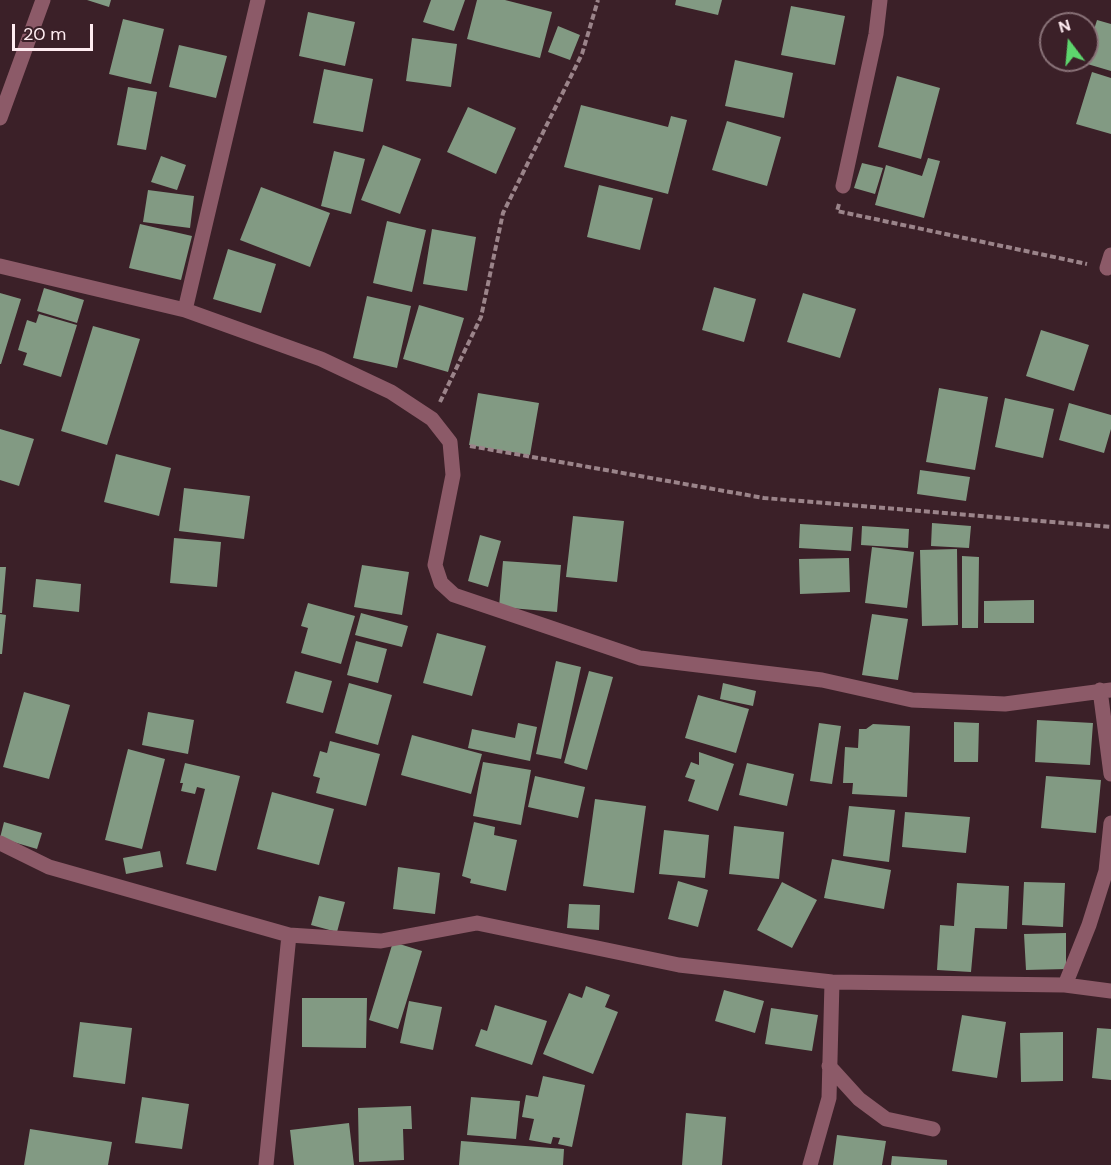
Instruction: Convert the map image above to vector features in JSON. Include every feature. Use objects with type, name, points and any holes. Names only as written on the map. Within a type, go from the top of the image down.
[{"type":"street","points":[[0,118],[43,0]]},
{"type":"street","points":[[185,310],[258,0]]},
{"type":"street","points":[[843,186],[876,34],[880,0]]},
{"type":"street","points":[[0,266],[185,310],[321,359],[391,392],[432,419],[450,442],[453,475],[435,565],[441,583],[454,595],[640,658],[822,681],[912,700],[1005,704],[1106,690],[1111,774]]},
{"type":"street","points":[[1065,985],[1089,924],[1106,871],[1111,823]]},
{"type":"street","points":[[0,843],[49,867],[289,935],[381,941],[477,922],[680,965],[832,982],[1065,985],[1111,991]]},
{"type":"street","points":[[266,1165],[289,935]]},
{"type":"street","points":[[810,1165],[829,1098],[832,982]]},
{"type":"street","points":[[829,1066],[859,1100],[885,1119],[933,1129]]},
{"type":"path","points":[[432,419],[481,317],[503,213],[582,54],[598,0]]},
{"type":"path","points":[[843,186],[837,211],[1109,262]]},
{"type":"path","points":[[450,442],[764,498],[1111,527]]},
{"type":"building","points":[[87,0],[111,0],[109,7]]},
{"type":"building","points":[[431,0],[465,0],[454,31],[423,22]]},
{"type":"building","points":[[477,0],[505,0],[552,12],[540,58],[467,39]]},
{"type":"building","points":[[676,0],[722,0],[718,15],[675,5]]},
{"type":"building","points":[[791,6],[845,16],[835,65],[781,55]]},
{"type":"building","points":[[308,12],[355,22],[345,66],[299,56]]},
{"type":"building","points":[[123,19],[164,29],[151,84],[109,74]]},
{"type":"building","points":[[1099,21],[1111,24],[1111,71],[1099,67]]},
{"type":"building","points":[[558,26],[580,35],[570,60],[548,52]]},
{"type":"building","points":[[412,38],[457,44],[451,87],[406,81]]},
{"type":"building","points":[[179,45],[227,56],[216,98],[169,87]]},
{"type":"building","points":[[735,60],[793,73],[784,118],[725,106]]},
{"type":"building","points":[[324,69],[373,79],[363,132],[313,123]]},
{"type":"building","points":[[1092,72],[1111,78],[1111,134],[1076,124]]},
{"type":"building","points":[[897,76],[940,88],[921,159],[878,147]]},
{"type":"building","points":[[128,87],[157,92],[146,150],[117,145]]},
{"type":"building","points":[[581,105],[668,127],[671,116],[687,120],[668,194],[564,167]]},
{"type":"building","points":[[468,107],[516,128],[496,174],[447,152]]},
{"type":"building","points":[[727,121],[781,137],[767,186],[712,170]]},
{"type":"building","points":[[383,145],[421,159],[400,214],[361,200]]},
{"type":"building","points":[[334,151],[365,159],[351,214],[321,206]]},
{"type":"building","points":[[161,156],[186,165],[177,190],[151,182]]},
{"type":"building","points":[[928,158],[940,161],[924,218],[875,205],[886,165],[922,176]]},
{"type":"building","points":[[862,163],[883,168],[875,194],[854,188]]},
{"type":"building","points":[[599,185],[653,198],[640,250],[587,237]]},
{"type":"building","points":[[261,187],[330,213],[310,267],[240,240]]},
{"type":"building","points":[[148,190],[194,196],[190,228],[143,222]]},
{"type":"building","points":[[387,221],[426,230],[412,292],[373,283]]},
{"type":"building","points":[[140,224],[192,236],[181,280],[129,268]]},
{"type":"building","points":[[432,229],[476,237],[467,291],[423,284]]},
{"type":"building","points":[[228,249],[276,264],[261,313],[213,299]]},
{"type":"building","points":[[714,287],[756,299],[744,342],[702,330]]},
{"type":"building","points":[[44,288],[84,300],[77,323],[37,311]]},
{"type":"building","points":[[0,293],[21,299],[1,364],[0,364]]},
{"type":"building","points":[[803,293],[856,309],[840,358],[787,342]]},
{"type":"building","points":[[367,296],[411,306],[397,368],[353,358]]},
{"type":"building","points":[[419,305],[464,318],[448,372],[403,359]]},
{"type":"building","points":[[39,314],[77,325],[61,377],[23,365],[27,353],[18,350],[27,320],[36,323]]},
{"type":"building","points":[[93,326],[140,339],[107,445],[61,431]]},
{"type":"building","points":[[1041,330],[1089,345],[1074,391],[1026,376]]},
{"type":"building","points":[[939,388],[988,397],[975,470],[926,462]]},
{"type":"building","points":[[478,393],[539,403],[530,455],[469,445]]},
{"type":"building","points":[[1005,398],[1054,409],[1043,458],[995,447]]},
{"type":"building","points":[[1069,403],[1111,415],[1111,429],[1104,453],[1059,440]]},
{"type":"building","points":[[0,429],[34,439],[19,486],[0,480]]},
{"type":"building","points":[[116,454],[171,468],[159,516],[104,502]]},
{"type":"building","points":[[920,470],[970,477],[966,501],[917,494]]},
{"type":"building","points":[[184,488],[250,496],[244,539],[179,531]]},
{"type":"building","points":[[573,516],[624,521],[617,582],[566,577]]},
{"type":"building","points":[[932,523],[971,526],[969,548],[931,546]]},
{"type":"building","points":[[800,524],[853,527],[851,551],[799,548]]},
{"type":"building","points":[[862,526],[909,529],[908,548],[861,545]]},
{"type":"building","points":[[480,535],[501,541],[488,587],[468,581]]},
{"type":"building","points":[[174,538],[221,542],[217,587],[170,583]]},
{"type":"building","points":[[872,547],[914,552],[907,608],[865,603]]},
{"type":"building","points":[[957,549],[958,625],[922,626],[920,550]]},
{"type":"building","points":[[962,556],[979,557],[978,628],[962,628]]},
{"type":"building","points":[[849,558],[850,592],[800,594],[799,559]]},
{"type":"building","points":[[503,561],[561,565],[557,612],[499,607]]},
{"type":"building","points":[[362,565],[409,572],[402,615],[354,607]]},
{"type":"building","points":[[0,567],[6,567],[2,613],[0,613]]},
{"type":"building","points":[[36,579],[81,584],[79,612],[33,607]]},
{"type":"building","points":[[1034,600],[1034,623],[984,623],[984,601]]},
{"type":"building","points":[[308,603],[355,616],[341,664],[301,653],[308,628],[301,626]]},
{"type":"building","points":[[361,613],[408,626],[402,647],[355,635]]},
{"type":"building","points":[[0,614],[6,615],[2,654],[0,654]]},
{"type":"building","points":[[872,614],[908,619],[898,680],[862,675]]},
{"type":"building","points":[[437,633],[486,646],[472,696],[423,683]]},
{"type":"building","points":[[356,641],[387,649],[378,683],[347,675]]},
{"type":"building","points":[[556,661],[581,667],[561,759],[536,754]]},
{"type":"building","points":[[295,671],[332,681],[323,713],[286,703]]},
{"type":"building","points":[[589,671],[613,677],[587,770],[564,763]]},
{"type":"building","points":[[349,683],[392,695],[378,745],[335,733]]},
{"type":"building","points":[[723,683],[756,691],[753,706],[720,699]]},
{"type":"building","points":[[24,692],[70,705],[49,779],[3,767]]},
{"type":"building","points":[[698,695],[749,709],[736,753],[685,738]]},
{"type":"building","points":[[148,712],[194,720],[188,754],[142,745]]},
{"type":"building","points":[[1037,720],[1093,723],[1090,765],[1035,762]]},
{"type":"building","points":[[954,722],[979,723],[978,762],[954,762]]},
{"type":"building","points":[[518,723],[537,727],[530,761],[468,748],[472,729],[515,738]]},
{"type":"building","points":[[819,723],[841,726],[832,784],[810,781]]},
{"type":"building","points":[[873,724],[910,726],[907,797],[852,794],[853,783],[843,783],[845,747],[858,748],[859,729],[866,729]]},
{"type":"building","points":[[412,735],[482,754],[471,794],[401,775]]},
{"type":"building","points":[[330,741],[380,754],[366,806],[316,793],[320,778],[313,776],[320,751],[327,753]]},
{"type":"building","points":[[128,749],[165,759],[142,849],[105,840]]},
{"type":"building","points":[[699,752],[734,764],[718,811],[688,801],[695,780],[685,777],[691,762],[699,765]]},
{"type":"building","points":[[483,762],[531,770],[521,825],[473,816]]},
{"type":"building","points":[[185,763],[240,776],[216,871],[186,864],[205,789],[197,787],[195,794],[181,791],[183,783],[180,783]]},
{"type":"building","points":[[747,763],[794,774],[787,806],[739,795]]},
{"type":"building","points":[[535,776],[585,787],[578,818],[528,807]]},
{"type":"building","points":[[1046,776],[1101,780],[1096,833],[1041,828]]},
{"type":"building","points":[[272,792],[334,809],[319,865],[257,849]]},
{"type":"building","points":[[595,799],[646,806],[634,893],[583,886]]},
{"type":"building","points":[[849,806],[895,810],[889,862],[843,856]]},
{"type":"building","points":[[905,812],[970,817],[966,853],[902,847]]},
{"type":"building","points":[[4,822],[42,833],[37,849],[0,838]]},
{"type":"building","points":[[474,822],[495,827],[494,835],[517,840],[506,891],[470,883],[471,879],[462,876]]},
{"type":"building","points":[[734,826],[784,832],[779,879],[729,874]]},
{"type":"building","points":[[664,830],[709,835],[705,878],[659,874]]},
{"type":"building","points":[[160,851],[163,867],[126,874],[123,858]]},
{"type":"building","points":[[832,859],[891,870],[884,909],[824,898]]},
{"type":"building","points":[[398,867],[440,873],[435,914],[393,909]]},
{"type":"building","points":[[678,881],[708,890],[698,927],[668,919]]},
{"type":"building","points":[[782,882],[817,900],[792,948],[757,930]]},
{"type":"building","points":[[1024,882],[1065,883],[1063,927],[1022,925]]},
{"type":"building","points":[[957,883],[1009,886],[1007,929],[975,928],[971,972],[937,970],[940,925],[954,926]]},
{"type":"building","points":[[319,896],[345,902],[337,932],[311,925]]},
{"type":"building","points":[[569,904],[600,905],[599,930],[567,928]]},
{"type":"building","points":[[1066,933],[1066,969],[1026,970],[1024,934]]},
{"type":"building","points":[[393,942],[422,951],[398,1029],[369,1020]]},
{"type":"building","points":[[586,986],[610,995],[605,1007],[618,1012],[593,1074],[543,1054],[569,993],[582,998]]},
{"type":"building","points":[[724,990],[764,1001],[755,1033],[715,1021]]},
{"type":"building","points":[[302,998],[367,998],[366,1048],[302,1047]]},
{"type":"building","points":[[409,1001],[442,1007],[433,1050],[400,1043]]},
{"type":"building","points":[[495,1005],[547,1021],[532,1065],[475,1046],[481,1029],[487,1031]]},
{"type":"building","points":[[771,1008],[818,1015],[812,1051],[765,1044]]},
{"type":"building","points":[[962,1015],[1006,1022],[997,1078],[952,1071]]},
{"type":"building","points":[[80,1022],[132,1028],[125,1084],[73,1077]]},
{"type":"building","points":[[1097,1028],[1111,1029],[1111,1080],[1092,1078]]},
{"type":"building","points":[[1063,1032],[1063,1081],[1021,1082],[1020,1033]]},
{"type":"building","points":[[543,1076],[585,1085],[572,1147],[558,1144],[560,1138],[553,1137],[551,1144],[529,1140],[534,1119],[522,1117],[526,1095],[538,1097]]},
{"type":"building","points":[[142,1097],[189,1104],[182,1149],[135,1143]]},
{"type":"building","points":[[471,1097],[520,1101],[516,1139],[467,1135]]},
{"type":"building","points":[[411,1106],[412,1129],[403,1129],[404,1160],[359,1162],[358,1108]]},
{"type":"building","points":[[686,1113],[726,1117],[722,1165],[682,1165]]},
{"type":"building","points":[[349,1123],[354,1165],[294,1165],[290,1130]]},
{"type":"building","points":[[30,1129],[112,1142],[108,1165],[24,1165]]},
{"type":"building","points":[[837,1135],[886,1141],[882,1165],[833,1165]]},
{"type":"building","points":[[461,1141],[564,1149],[563,1165],[459,1165]]},
{"type":"building","points":[[892,1156],[947,1160],[947,1165],[891,1165]]}]
